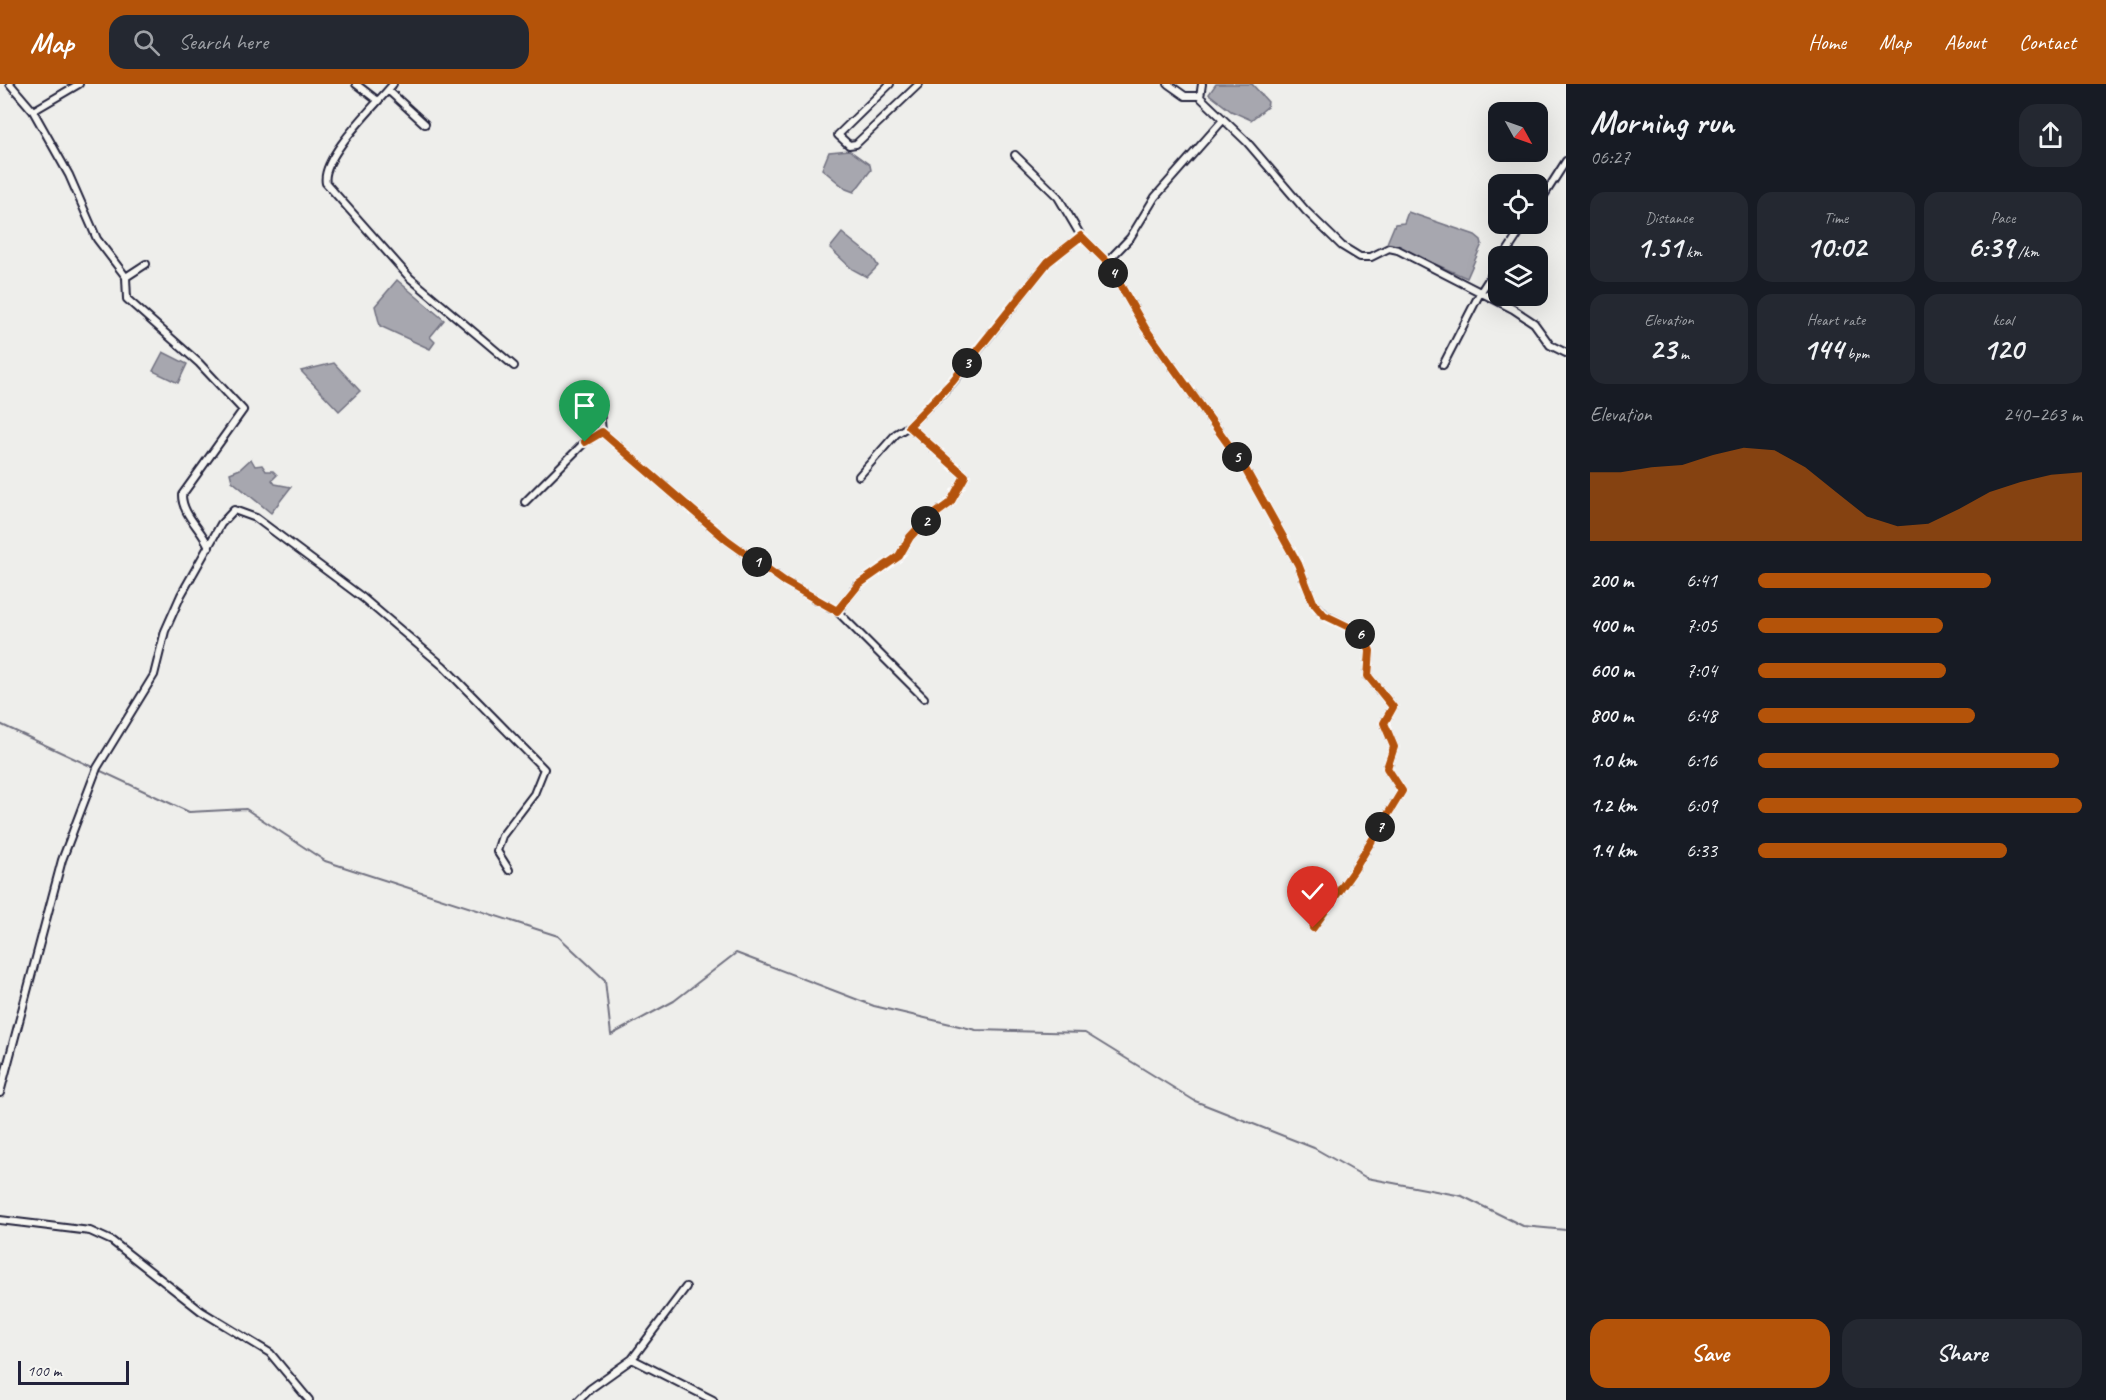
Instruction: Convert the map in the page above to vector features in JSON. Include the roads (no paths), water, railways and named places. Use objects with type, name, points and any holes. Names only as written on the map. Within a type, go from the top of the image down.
[{"type":"street","points":[[10,84],[33,111],[69,175],[97,239],[126,277],[127,299],[199,363],[243,410],[183,495],[182,505],[203,533],[209,547]]},
{"type":"street","points":[[33,111],[79,84]]},
{"type":"street","points":[[356,84],[378,101]]},
{"type":"street","points":[[890,84],[838,135],[849,145],[856,144],[919,84]]},
{"type":"street","points":[[1168,84],[1185,96],[1200,96],[1247,142],[1306,211],[1342,246],[1360,257],[1371,257],[1393,248],[1513,309],[1534,323],[1550,345],[1566,353]]},
{"type":"street","points":[[1200,96],[1202,84]]},
{"type":"street","points":[[425,124],[391,87],[335,154],[325,177],[326,183],[410,278],[514,366]]},
{"type":"street","points":[[1107,262],[1130,238],[1155,197],[1223,120]]},
{"type":"street","points":[[1015,155],[1058,197],[1081,236],[1107,262],[1145,328],[1243,465],[1298,564],[1313,602],[1324,615],[1355,630],[1366,641],[1370,651],[1368,676],[1393,707],[1384,723],[1394,747],[1387,768],[1402,791],[1354,870],[1313,928]]},
{"type":"street","points":[[1548,189],[1566,161]]},
{"type":"street","points":[[859,476],[896,434],[909,426],[952,382],[1048,262],[1081,236]]},
{"type":"street","points":[[126,277],[146,264]]},
{"type":"street","points":[[1443,365],[1488,281]]},
{"type":"street","points":[[599,399],[602,432],[727,540],[784,581],[837,611],[924,698]]},
{"type":"street","points":[[837,611],[859,584],[899,556],[910,537],[923,523],[950,503],[965,476],[909,426]]},
{"type":"street","points":[[525,502],[585,442],[602,432]]},
{"type":"street","points":[[0,1094],[62,860],[97,768],[154,675],[165,632],[181,595],[221,524],[234,510],[256,518],[311,557],[443,666],[544,769],[534,794],[502,836],[497,852],[509,870]]},
{"type":"street","points":[[0,1220],[90,1231],[112,1241],[201,1311],[270,1353],[309,1400]]},
{"type":"street","points":[[579,1400],[590,1389],[632,1359],[686,1287]]},
{"type":"street","points":[[632,1359],[713,1400]]},
{"type":"waterway","points":[[0,724],[189,812],[246,809],[325,861],[558,936],[605,980],[611,1035],[674,1001],[736,953],[874,1006],[976,1030],[1085,1033],[1195,1101],[1314,1148],[1367,1178],[1462,1196],[1523,1226],[1566,1230]]}]
